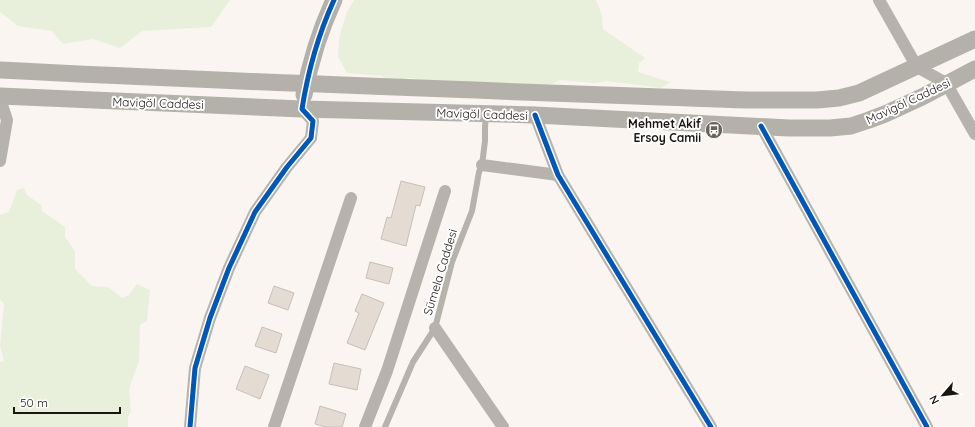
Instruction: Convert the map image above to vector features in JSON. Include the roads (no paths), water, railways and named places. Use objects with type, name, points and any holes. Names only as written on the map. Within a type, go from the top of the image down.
[{"type":"main road","points":[[302,109],[306,84],[318,40],[334,0]]},
{"type":"main road","name":"Mavigöl Caddesi","points":[[0,74],[748,100],[817,100],[839,98],[859,93],[975,39]]},
{"type":"main road","name":"Mavigöl Caddesi","points":[[0,98],[302,109],[536,115],[830,128],[851,126],[885,114],[922,97],[975,69]]},
{"type":"street","points":[[879,0],[917,67],[946,84],[975,134]]},
{"type":"street","points":[[0,98],[7,120],[0,161]]},
{"type":"street","points":[[190,427],[196,368],[210,318],[228,268],[255,212],[287,167],[311,138],[313,122],[302,109]]},
{"type":"street","points":[[536,115],[558,175],[711,427]]},
{"type":"street","points":[[761,126],[927,427]]},
{"type":"street","points":[[482,165],[558,175]]},
{"type":"street","points":[[365,427],[387,371],[445,191]]},
{"type":"street","points":[[274,427],[351,198]]},
{"type":"street","points":[[435,328],[503,427]]},
{"type":"lane","name":"Sümela Caddesi","points":[[385,427],[413,362],[435,328],[452,262],[472,211],[479,172],[482,165],[486,114]]},
{"type":"place","name":"Mehmet Akif Ersoy Camii","points":[[714,130]]}]
